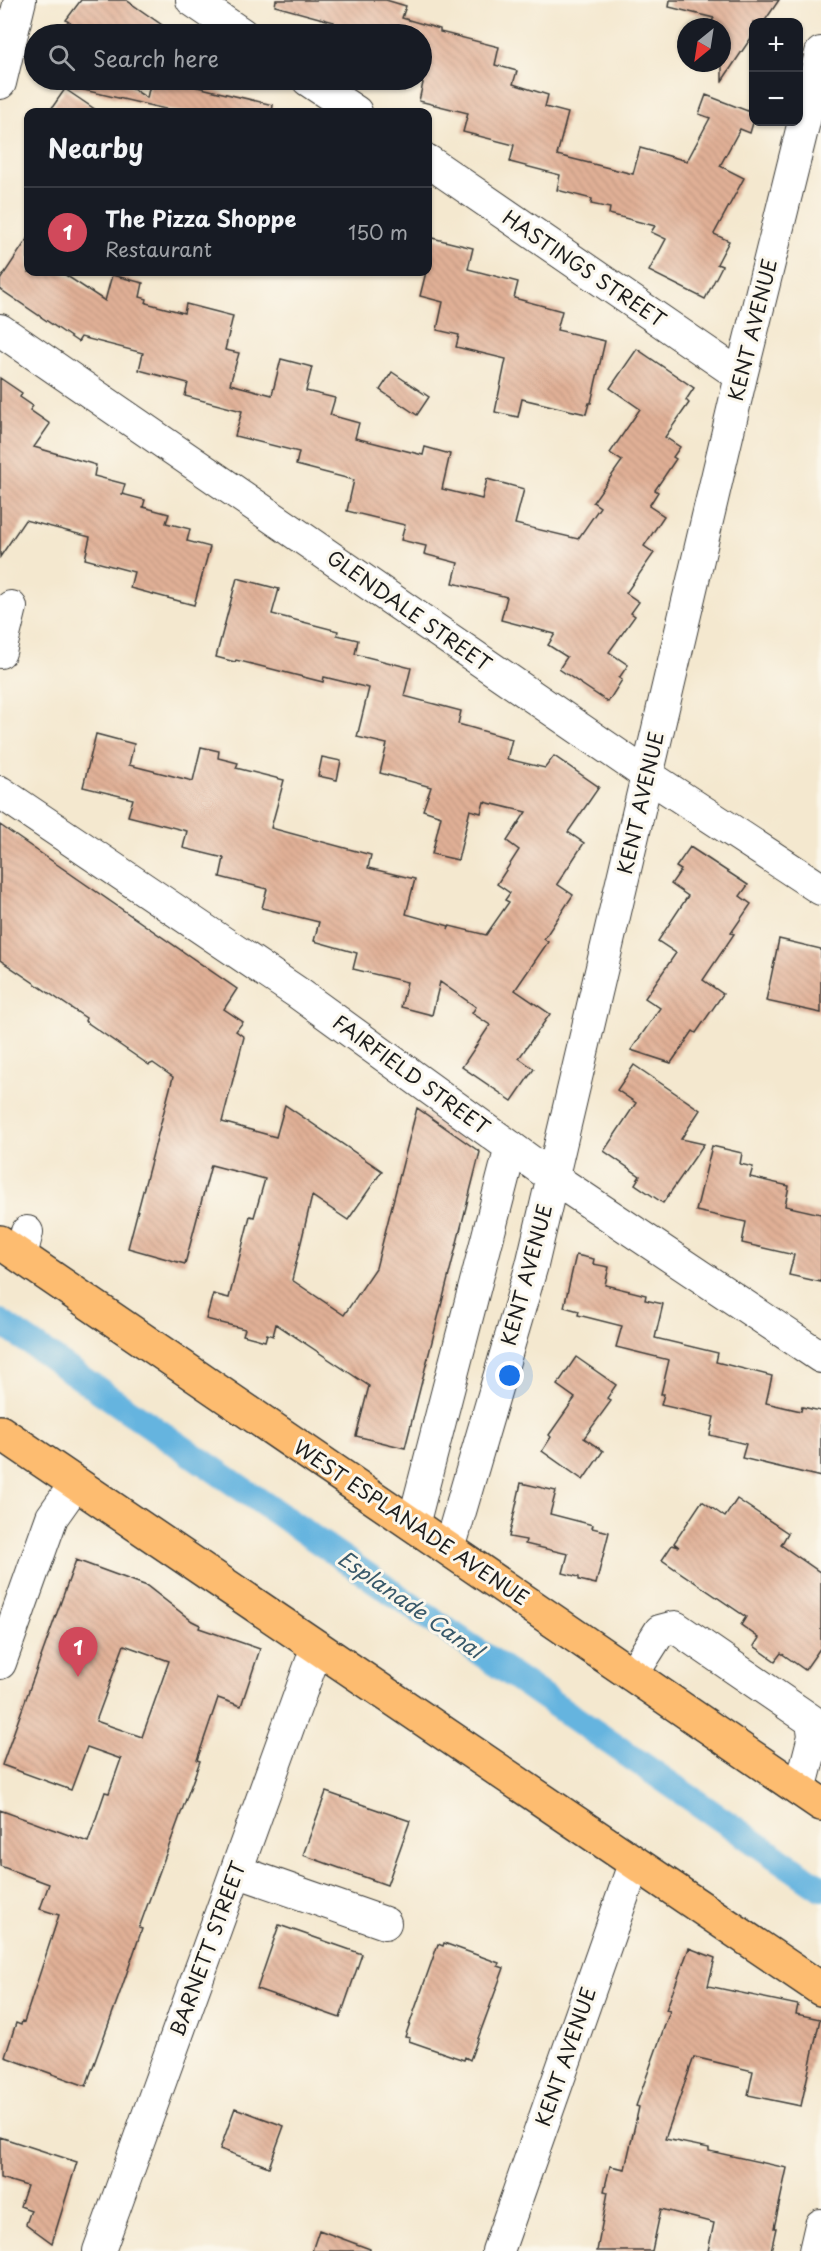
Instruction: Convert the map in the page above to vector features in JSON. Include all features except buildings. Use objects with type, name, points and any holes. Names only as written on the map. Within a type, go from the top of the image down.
[{"type":"main road","name":"WEST ESPLANADE AVENUE","points":[[16,1244],[83,1288],[413,1525],[811,1797]]},
{"type":"main road","points":[[2,1440],[76,1483],[821,1989]]},
{"type":"street","points":[[0,83],[20,0]]},
{"type":"street","points":[[192,0],[227,24]]},
{"type":"street","name":"KENT AVENUE","points":[[449,1549],[530,1271],[741,376],[821,53]]},
{"type":"street","points":[[323,90],[350,108]]},
{"type":"street","name":"HASTINGS STREET","points":[[432,164],[741,376]]},
{"type":"street","name":"GLENDALE STREET","points":[[0,330],[647,775],[821,889]]},
{"type":"street","points":[[0,652],[10,607]]},
{"type":"street","name":"FAIRFIELD STREET","points":[[0,792],[298,993],[552,1177],[821,1358]]},
{"type":"street","points":[[413,1525],[511,1147]]},
{"type":"street","points":[[483,1257],[530,1271]]},
{"type":"street","points":[[428,1472],[468,1483]]},
{"type":"street","points":[[0,1663],[52,1517],[76,1483]]},
{"type":"street","points":[[632,1674],[660,1631],[675,1627],[812,1721],[814,1736],[811,1797]]},
{"type":"street","name":"BARNETT STREET","points":[[99,2251],[317,1647]]},
{"type":"street","name":"KENT AVENUE","points":[[498,2251],[634,1864]]},
{"type":"street","points":[[236,1870],[385,1923]]},
{"type":"street","points":[[815,2251],[821,2224]]},
{"type":"waterway","name":"Esplanade Canal","points":[[0,1322],[821,1888]]},
{"type":"place","name":"The Pizza Shoppe","points":[[78,1677]]}]
